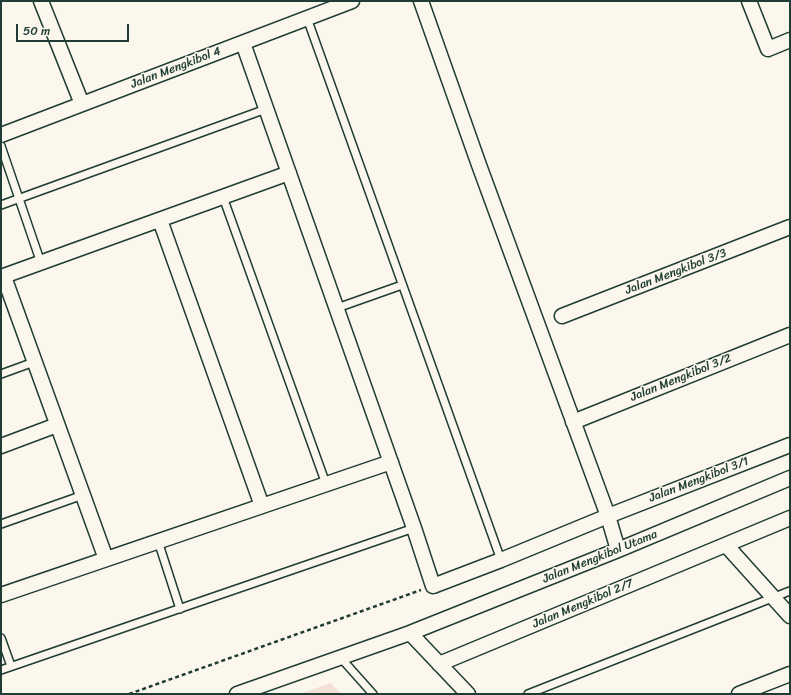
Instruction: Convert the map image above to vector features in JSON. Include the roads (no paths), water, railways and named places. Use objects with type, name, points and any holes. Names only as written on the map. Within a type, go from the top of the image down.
[{"type":"street","points":[[41,1],[82,104]]},
{"type":"street","name":"Jalan Mengkibol 4","points":[[1,136],[352,1]]},
{"type":"street","points":[[421,1],[479,165],[608,516],[618,550]]},
{"type":"street","points":[[749,1],[768,49],[790,40]]},
{"type":"street","points":[[243,43],[414,528]]},
{"type":"street","points":[[106,559],[2,277],[289,173]]},
{"type":"street","points":[[160,220],[262,506]]},
{"type":"street","name":"Jalan Mengkibol 3/3","points":[[562,316],[790,227]]},
{"type":"street","name":"Jalan Mengkibol 3/2","points":[[573,422],[790,335]]},
{"type":"street","points":[[1,446],[57,425]]},
{"type":"street","name":"Jalan Mengkibol 3/1","points":[[414,528],[433,586],[790,445]]},
{"type":"street","points":[[1,595],[391,462]]},
{"type":"street","name":"Jalan Mengkibol Utama","points":[[237,694],[410,633],[618,550],[790,478]]},
{"type":"street","name":"Jalan Mengkibol 2/7","points":[[439,664],[790,518]]},
{"type":"street","points":[[726,544],[790,616]]},
{"type":"street","points":[[410,633],[468,694]]},
{"type":"street","points":[[739,694],[790,674]]},
{"type":"lane","points":[[307,18],[501,560]]},
{"type":"lane","points":[[1,205],[266,109]]},
{"type":"lane","points":[[1,146],[41,263]]},
{"type":"lane","points":[[223,197],[326,484]]},
{"type":"lane","points":[[336,308],[402,285]]},
{"type":"lane","points":[[1,374],[34,362]]},
{"type":"lane","points":[[1,524],[83,495]]},
{"type":"lane","points":[[1,670],[414,528]]},
{"type":"lane","points":[[158,541],[180,609]]},
{"type":"lane","points":[[528,694],[790,591]]},
{"type":"lane","points":[[1,638],[11,666]]},
{"type":"lane","points":[[340,657],[373,694]]}]
